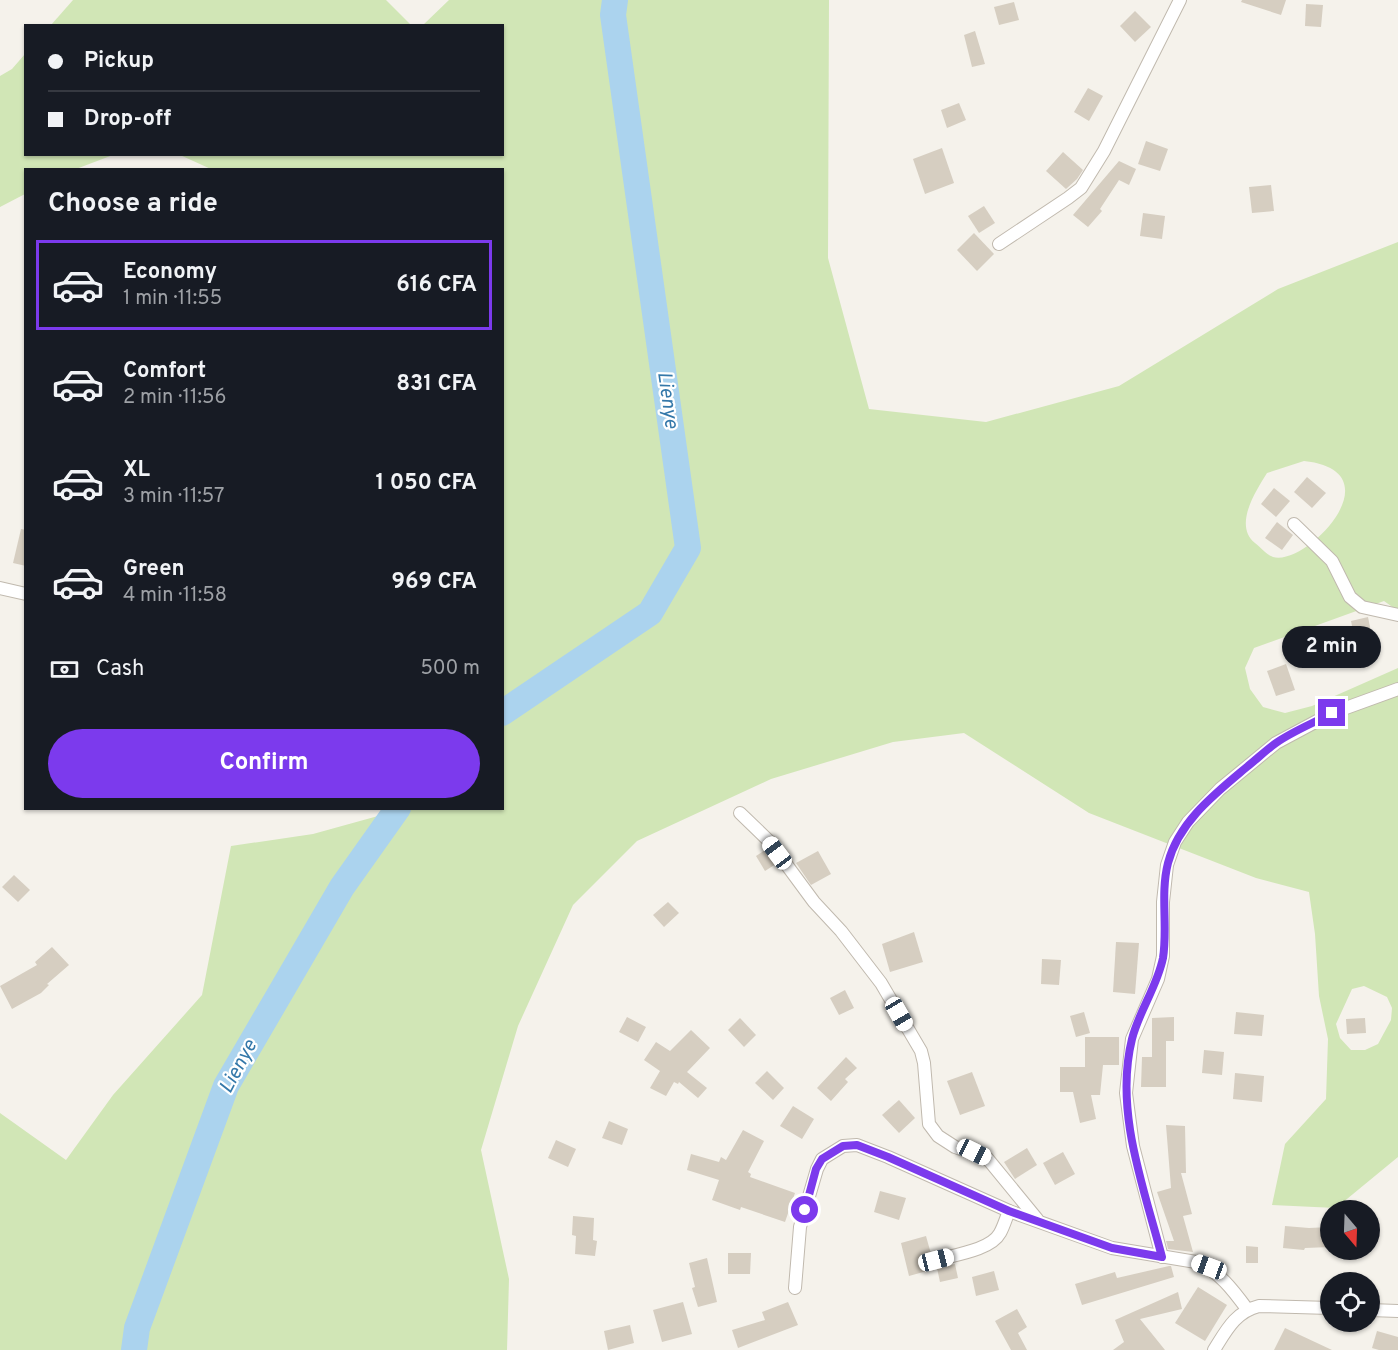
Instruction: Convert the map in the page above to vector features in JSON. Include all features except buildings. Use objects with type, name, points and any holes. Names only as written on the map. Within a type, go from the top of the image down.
[{"type":"street","points":[[999,244],[1081,188],[1104,151],[1180,0]]},
{"type":"street","points":[[1294,524],[1332,561],[1350,597],[1362,607],[1398,615]]},
{"type":"street","points":[[0,588],[24,594]]},
{"type":"street","points":[[1162,1257],[1133,1146],[1126,1093],[1132,1039],[1158,979],[1163,956],[1164,893],[1167,865],[1175,842],[1188,822],[1220,789],[1276,743],[1332,713],[1398,689]]},
{"type":"street","points":[[740,813],[769,842],[814,902],[841,931],[881,982],[921,1051],[929,1124],[938,1136],[955,1147],[987,1158],[1037,1220]]},
{"type":"street","points":[[795,1288],[800,1227],[816,1169],[822,1159],[843,1146],[857,1145],[1009,1211],[1112,1248],[1196,1262],[1209,1267],[1233,1290],[1247,1309]]},
{"type":"street","points":[[936,1260],[993,1242],[1000,1234],[1009,1211]]},
{"type":"street","points":[[1214,1350],[1229,1326],[1247,1309],[1258,1306],[1320,1308]]},
{"type":"street","points":[[1380,1310],[1398,1311]]},
{"type":"green space","points":[[73,0],[386,0],[410,24],[52,24]]},
{"type":"green space","points":[[449,0],[829,0],[828,258],[869,409],[986,422],[1119,386],[1278,289],[1398,242],[1398,611],[1384,601],[1254,648],[1245,668],[1250,689],[1263,707],[1285,713],[1312,706],[1398,668],[1398,1157],[1346,1200],[1320,1200],[1320,1207],[1272,1205],[1285,1144],[1326,1099],[1328,1039],[1319,996],[1315,934],[1309,892],[1256,878],[1089,813],[964,733],[893,742],[771,779],[637,841],[573,905],[518,1026],[481,1150],[509,1279],[507,1350],[0,1350],[0,1113],[66,1160],[113,1095],[202,995],[231,846],[313,834],[396,810],[504,810],[504,168],[209,168],[182,156],[504,156],[504,24],[424,24]],"holes":[[[1304,461],[1331,468],[1343,482],[1344,498],[1336,516],[1322,534],[1305,548],[1288,556],[1273,557],[1249,536],[1246,518],[1257,489],[1267,473]],[[1364,986],[1387,997],[1392,1008],[1391,1020],[1378,1044],[1365,1050],[1351,1050],[1340,1038],[1336,1024],[1352,989]]]},
{"type":"green space","points":[[24,55],[24,156],[110,156],[79,168],[24,168],[24,195],[0,207],[0,76],[12,69]]},
{"type":"waterway","name":"Lienye","points":[[504,712],[650,613],[688,548],[613,15],[615,0]]},
{"type":"waterway","name":"Lienye","points":[[134,1350],[137,1328],[226,1086],[342,887],[397,810]]},
{"type":"route","points":[[805,1210],[816,1169],[822,1159],[843,1146],[857,1145],[1009,1211],[1112,1248],[1162,1257],[1133,1146],[1126,1093],[1132,1039],[1158,979],[1163,956],[1163,902],[1167,865],[1175,842],[1188,822],[1220,789],[1276,743],[1332,713]]}]
